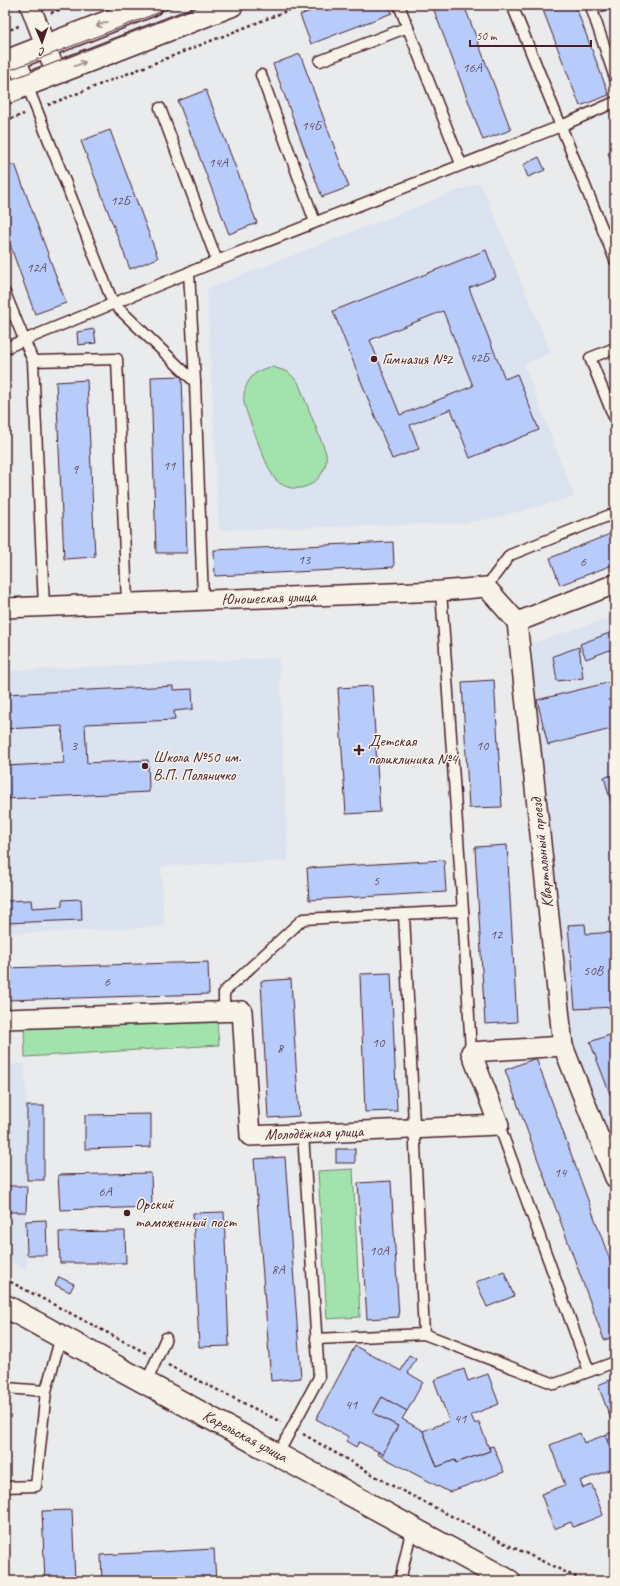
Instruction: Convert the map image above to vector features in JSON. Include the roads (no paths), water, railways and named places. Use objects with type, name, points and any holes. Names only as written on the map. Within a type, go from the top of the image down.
[{"type":"street","points":[[30,5],[56,74]]},
{"type":"street","points":[[27,85],[10,60],[151,5]]},
{"type":"street","points":[[5,93],[232,5]]},
{"type":"street","points":[[486,587],[518,622],[615,584]]},
{"type":"street","name":"Юношеская улица","points":[[5,608],[441,591],[486,587]]},
{"type":"street","name":"Квартальный проезд","points":[[518,622],[563,1046],[615,1178]]},
{"type":"street","name":"Молодёжная улица","points":[[5,1019],[242,1010],[250,1136],[499,1125]]},
{"type":"street","points":[[499,1125],[470,1052],[563,1046]]},
{"type":"street","name":"Карельская улица","points":[[5,1306],[510,1581]]},
{"type":"lane","points":[[399,5],[461,164]]},
{"type":"lane","points":[[512,5],[615,260]]},
{"type":"lane","points":[[603,5],[592,10],[615,78]]},
{"type":"lane","points":[[320,61],[408,27]]},
{"type":"lane","points":[[261,76],[315,222]]},
{"type":"lane","points":[[27,85],[114,303],[194,382]]},
{"type":"lane","points":[[5,348],[188,272],[561,126],[615,102]]},
{"type":"lane","points":[[160,108],[217,261]]},
{"type":"lane","points":[[188,272],[203,600]]},
{"type":"lane","points":[[5,293],[33,361],[44,607]]},
{"type":"lane","points":[[615,348],[590,358],[615,420]]},
{"type":"lane","points":[[33,361],[117,359],[127,603]]},
{"type":"lane","points":[[486,587],[510,555],[615,512]]},
{"type":"lane","points":[[441,591],[463,911],[470,1052]]},
{"type":"lane","points":[[224,1011],[224,992],[303,919],[463,911]]},
{"type":"lane","points":[[404,914],[413,1129],[424,1334]]},
{"type":"lane","points":[[499,1125],[589,1371]]},
{"type":"lane","points":[[278,1454],[319,1376],[303,1134]]},
{"type":"lane","points":[[316,1339],[424,1334],[555,1384],[615,1362]]},
{"type":"lane","points":[[5,1487],[36,1486],[46,1391],[60,1336]]},
{"type":"lane","points":[[146,1382],[166,1338]]},
{"type":"lane","points":[[5,1388],[46,1391]]},
{"type":"lane","points":[[400,1581],[412,1527]]},
{"type":"tram line","points":[[5,72],[178,5]]},
{"type":"tram line","points":[[5,82],[203,5]]},
{"type":"place","name":"Гимназия №2","points":[[374,359]]},
{"type":"place","name":"Детская поликлиника №4","points":[[359,750]]},
{"type":"place","name":"Школа №50 им. В.П. Поляничко","points":[[145,766]]},
{"type":"place","name":"Орский таможенный пост","points":[[127,1213]]}]
